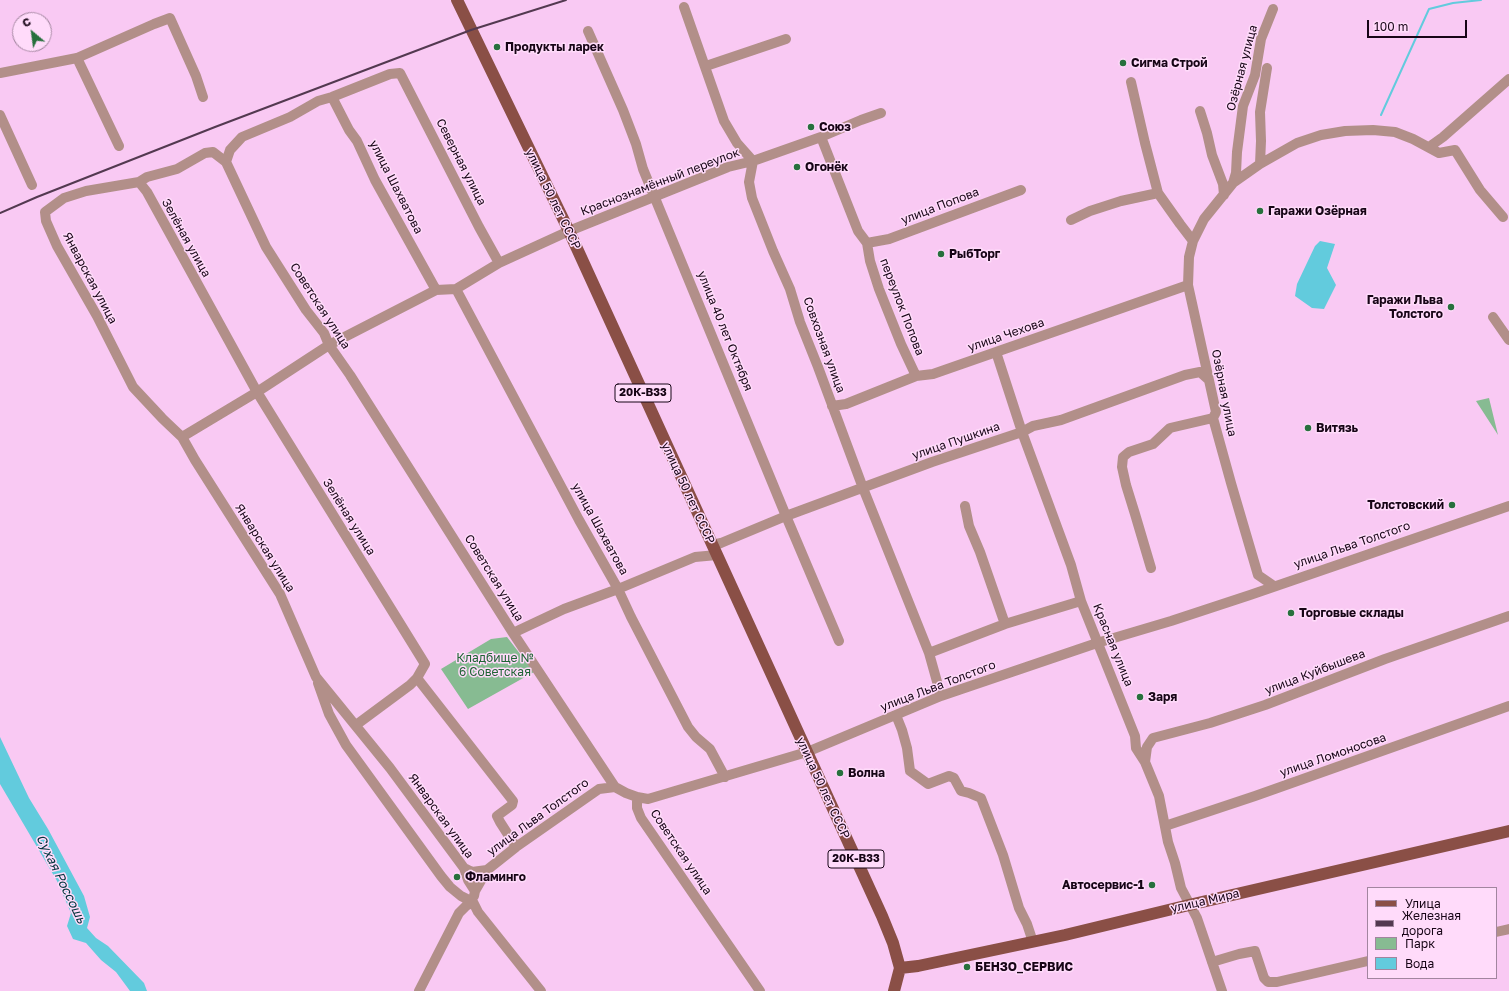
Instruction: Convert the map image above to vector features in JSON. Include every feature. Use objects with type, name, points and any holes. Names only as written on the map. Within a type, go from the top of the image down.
[{"type":"main road","name":"улица 50 лет СССР","points":[[457,0],[569,231],[882,916],[893,942],[900,968],[894,991]]},
{"type":"main road","name":"улица Мира","points":[[900,968],[918,966],[1033,942],[1509,831]]},
{"type":"street","points":[[684,7],[706,66],[724,121],[737,143],[753,160]]},
{"type":"street","name":"Озёрная улица","points":[[1234,183],[1243,106],[1255,75],[1261,39],[1273,9]]},
{"type":"street","points":[[0,73],[77,58],[170,18],[196,76],[203,97]]},
{"type":"street","name":"улица 40 лет Октября","points":[[588,31],[625,117],[636,144],[643,169],[656,196],[786,516],[840,640]]},
{"type":"street","points":[[706,66],[786,39]]},
{"type":"street","points":[[77,58],[120,146]]},
{"type":"street","points":[[1260,164],[1260,112],[1267,68]]},
{"type":"street","name":"Северная улица","points":[[332,97],[390,74],[400,73],[499,263]]},
{"type":"street","points":[[1429,147],[1443,137],[1509,79]]},
{"type":"street","points":[[1131,82],[1158,193],[1193,241]]},
{"type":"street","points":[[139,182],[147,177],[177,168],[205,153],[213,152],[226,162],[230,150],[242,137],[290,117],[318,101],[332,97]]},
{"type":"street","name":"улица Шахватова","points":[[332,97],[436,290]]},
{"type":"street","points":[[1200,111],[1212,155],[1223,184],[1224,195]]},
{"type":"street","name":"Краснознамённый переулок","points":[[182,437],[257,392],[329,345],[436,290],[456,289],[499,263],[569,231],[728,167],[821,137],[881,113]]},
{"type":"street","points":[[0,116],[32,185]]},
{"type":"street","points":[[1260,164],[1297,144],[1321,135],[1345,130],[1395,132],[1439,152],[1455,150],[1480,190],[1503,217]]},
{"type":"street","name":"переулок Попова","points":[[821,137],[858,231],[867,243],[870,261],[879,289],[901,344],[916,376]]},
{"type":"street","name":"Совхозная улица","points":[[753,160],[749,182],[752,198],[790,289],[800,322],[863,488],[929,652],[941,696]]},
{"type":"street","name":"Советская улица","points":[[226,162],[266,247],[306,310],[324,333],[329,345],[350,375],[513,633],[616,787],[637,797],[637,808],[641,818],[760,991]]},
{"type":"street","name":"Озёрная улица","points":[[1258,575],[1230,483],[1213,418],[1216,412],[1188,285],[1189,257],[1193,241],[1204,219],[1234,183],[1260,164]]},
{"type":"street","name":"Январская улица","points":[[139,182],[86,192],[64,198],[46,212],[46,222],[57,246],[97,316],[133,387],[182,437],[280,594],[316,677],[390,768],[464,868],[478,912],[541,991]]},
{"type":"street","name":"Зелёная улица","points":[[139,182],[147,192],[257,392],[425,664],[417,678]]},
{"type":"street","name":"улица Попова","points":[[867,243],[889,239],[1021,190]]},
{"type":"street","points":[[1071,220],[1090,211],[1121,201],[1158,193]]},
{"type":"street","name":"улица Чехова","points":[[832,406],[846,404],[916,376],[933,374],[1188,285]]},
{"type":"street","name":"улица Шахватова","points":[[456,289],[579,520],[618,589],[688,727],[696,737],[710,749],[725,777]]},
{"type":"street","points":[[1492,317],[1509,340]]},
{"type":"street","name":"Красная улица","points":[[996,352],[1022,432],[1071,565],[1081,601],[1135,736],[1136,748],[1145,762],[1159,796],[1181,888],[1197,918],[1222,991]]},
{"type":"street","name":"улица Пушкина","points":[[513,633],[564,609],[714,550],[721,543],[786,516],[863,488],[1022,432],[1034,426],[1061,420],[1185,376],[1200,372],[1209,380]]},
{"type":"street","points":[[1151,568],[1126,485],[1122,467],[1123,457],[1129,452],[1153,444],[1170,428],[1213,418]]},
{"type":"street","points":[[964,506],[969,526],[980,552],[1005,624]]},
{"type":"street","name":"улица Льва Толстого","points":[[637,797],[648,799],[807,752],[941,696],[1097,643],[1250,595],[1509,506]]},
{"type":"street","points":[[1250,595],[1255,586],[1258,575],[1274,586]]},
{"type":"street","points":[[929,652],[1005,624],[1081,601]]},
{"type":"street","name":"улица Куйбышева","points":[[1145,762],[1147,747],[1153,738],[1210,723],[1265,705],[1392,657],[1509,616]]},
{"type":"street","points":[[316,677],[329,714],[346,745],[450,887],[461,896],[474,896]]},
{"type":"street","points":[[356,725],[410,685],[417,678],[512,800],[512,805],[497,816],[516,847]]},
{"type":"street","name":"улица Ломоносова","points":[[1165,826],[1509,706]]},
{"type":"street","points":[[896,715],[907,748],[910,771],[928,784],[948,776],[954,778],[961,791],[980,798],[1003,855],[1019,908],[1027,924],[1033,942]]},
{"type":"street","name":"улица Льва Толстого","points":[[474,896],[486,870],[516,847],[599,789],[616,787]]},
{"type":"street","points":[[464,868],[472,872],[486,870]]},
{"type":"street","points":[[418,991],[459,913],[474,896]]},
{"type":"street","points":[[1497,932],[1509,929]]},
{"type":"street","points":[[1212,962],[1238,954],[1255,951],[1264,978],[1268,982],[1277,982],[1367,961]]},
{"type":"green space","points":[[1489,398],[1498,435],[1476,401]]},
{"type":"green space","name":"Кладбище № 6 Советская","points":[[507,637],[534,672],[468,709],[441,669],[491,639]]},
{"type":"water","points":[[1320,241],[1335,244],[1327,268],[1336,285],[1324,309],[1312,308],[1295,296],[1297,284],[1315,246]]},
{"type":"water","name":"Сухая Россошь","points":[[0,737],[29,798],[48,829],[84,896],[90,917],[87,928],[96,938],[108,946],[144,983],[147,991],[130,991],[116,972],[101,960],[86,943],[73,939],[67,926],[71,913],[57,881],[0,784]]},
{"type":"waterway","points":[[1381,115],[1429,9],[1453,3],[1481,0]]},
{"type":"railway","points":[[0,213],[215,127],[471,30],[566,0]]},
{"type":"place","name":"Продукты ларек","points":[[497,47]]},
{"type":"place","name":"Сигма Строй","points":[[1123,63]]},
{"type":"place","name":"Союз","points":[[811,127]]},
{"type":"place","name":"Огонёк","points":[[797,167]]},
{"type":"place","name":"Гаражи Озёрная","points":[[1260,211]]},
{"type":"place","name":"РыбТорг","points":[[941,254]]},
{"type":"place","name":"Гаражи Льва Толстого","points":[[1451,307]]},
{"type":"place","name":"Витязь","points":[[1308,428]]},
{"type":"place","name":"Толстовский","points":[[1452,505]]},
{"type":"place","name":"Торговые склады","points":[[1291,613]]},
{"type":"place","name":"Заря","points":[[1140,697]]},
{"type":"place","name":"Волна","points":[[840,773]]},
{"type":"place","name":"Фламинго","points":[[457,877]]},
{"type":"place","name":"Автосервис-1","points":[[1152,885]]},
{"type":"place","name":"БЕНЗО_СЕРВИС","points":[[967,967]]}]
